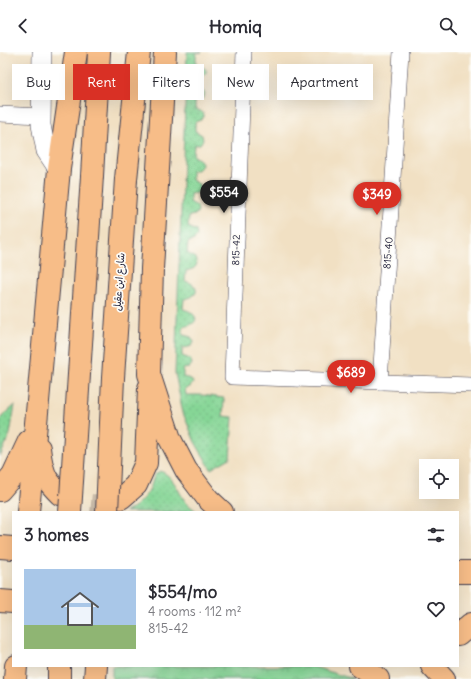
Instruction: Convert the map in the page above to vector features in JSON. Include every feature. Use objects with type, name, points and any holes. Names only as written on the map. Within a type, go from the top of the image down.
[{"type":"main road","points":[[28,511],[59,169],[76,52]]},
{"type":"main road","points":[[65,503],[92,176],[99,52]]},
{"type":"main road","name":"شارع ابن عقيل","points":[[114,505],[113,378],[126,179],[139,52]]},
{"type":"main road","points":[[114,505],[136,485],[146,463],[152,269],[165,52]]},
{"type":"main road","points":[[149,374],[170,439],[186,470],[208,499],[221,511]]},
{"type":"main road","points":[[0,490],[13,475],[36,427]]},
{"type":"main road","points":[[36,427],[40,456],[47,479],[65,503]]},
{"type":"main road","points":[[0,547],[12,548]]},
{"type":"main road","points":[[459,572],[471,572]]},
{"type":"main road","points":[[0,601],[12,602]]},
{"type":"main road","points":[[459,619],[471,619]]},
{"type":"main road","points":[[459,634],[471,624]]},
{"type":"main road","points":[[15,679],[16,667]]},
{"type":"main road","points":[[59,679],[60,667]]},
{"type":"main road","points":[[95,679],[96,667]]},
{"type":"main road","points":[[361,667],[378,679]]},
{"type":"main road","points":[[433,667],[445,679]]},
{"type":"main road","points":[[444,667],[445,679]]},
{"type":"street","points":[[42,52],[41,130],[46,151],[59,169]]},
{"type":"street","name":"815-42","points":[[244,52],[232,377],[380,382]]},
{"type":"street","name":"815-40","points":[[380,382],[401,52]]},
{"type":"street","points":[[0,114],[40,116]]},
{"type":"street","points":[[380,382],[471,385]]},
{"type":"green space","points":[[187,52],[202,52],[196,53],[196,64],[187,64]]},
{"type":"green space","points":[[185,100],[198,100],[195,101],[195,109],[202,112],[204,117],[195,122],[195,131],[202,135],[203,140],[200,144],[194,145],[193,156],[200,160],[202,165],[199,169],[192,171],[192,180],[199,184],[200,189],[197,193],[190,194],[190,202],[197,206],[198,211],[195,215],[189,216],[188,227],[196,231],[197,236],[194,240],[188,242],[187,253],[196,258],[197,264],[193,269],[186,271],[185,281],[193,285],[196,291],[193,296],[184,299],[183,309],[192,313],[196,319],[191,325],[183,327],[183,335],[191,337],[194,341],[191,346],[182,348],[182,356],[190,359],[192,364],[189,368],[183,369],[183,377],[191,379],[193,383],[190,387],[185,389],[186,395],[202,395],[224,398],[223,416],[233,417],[230,458],[211,469],[195,442],[183,413],[175,373]]},
{"type":"green space","points":[[15,405],[10,434],[0,457],[0,419]]},
{"type":"green space","points":[[160,471],[165,473],[175,484],[185,501],[196,511],[128,511],[142,500],[151,487],[157,473]]},
{"type":"green space","points":[[112,667],[314,667],[353,679],[112,679]]},
{"type":"tunnel","points":[[60,494],[77,502],[88,505],[106,504],[121,498]]}]
